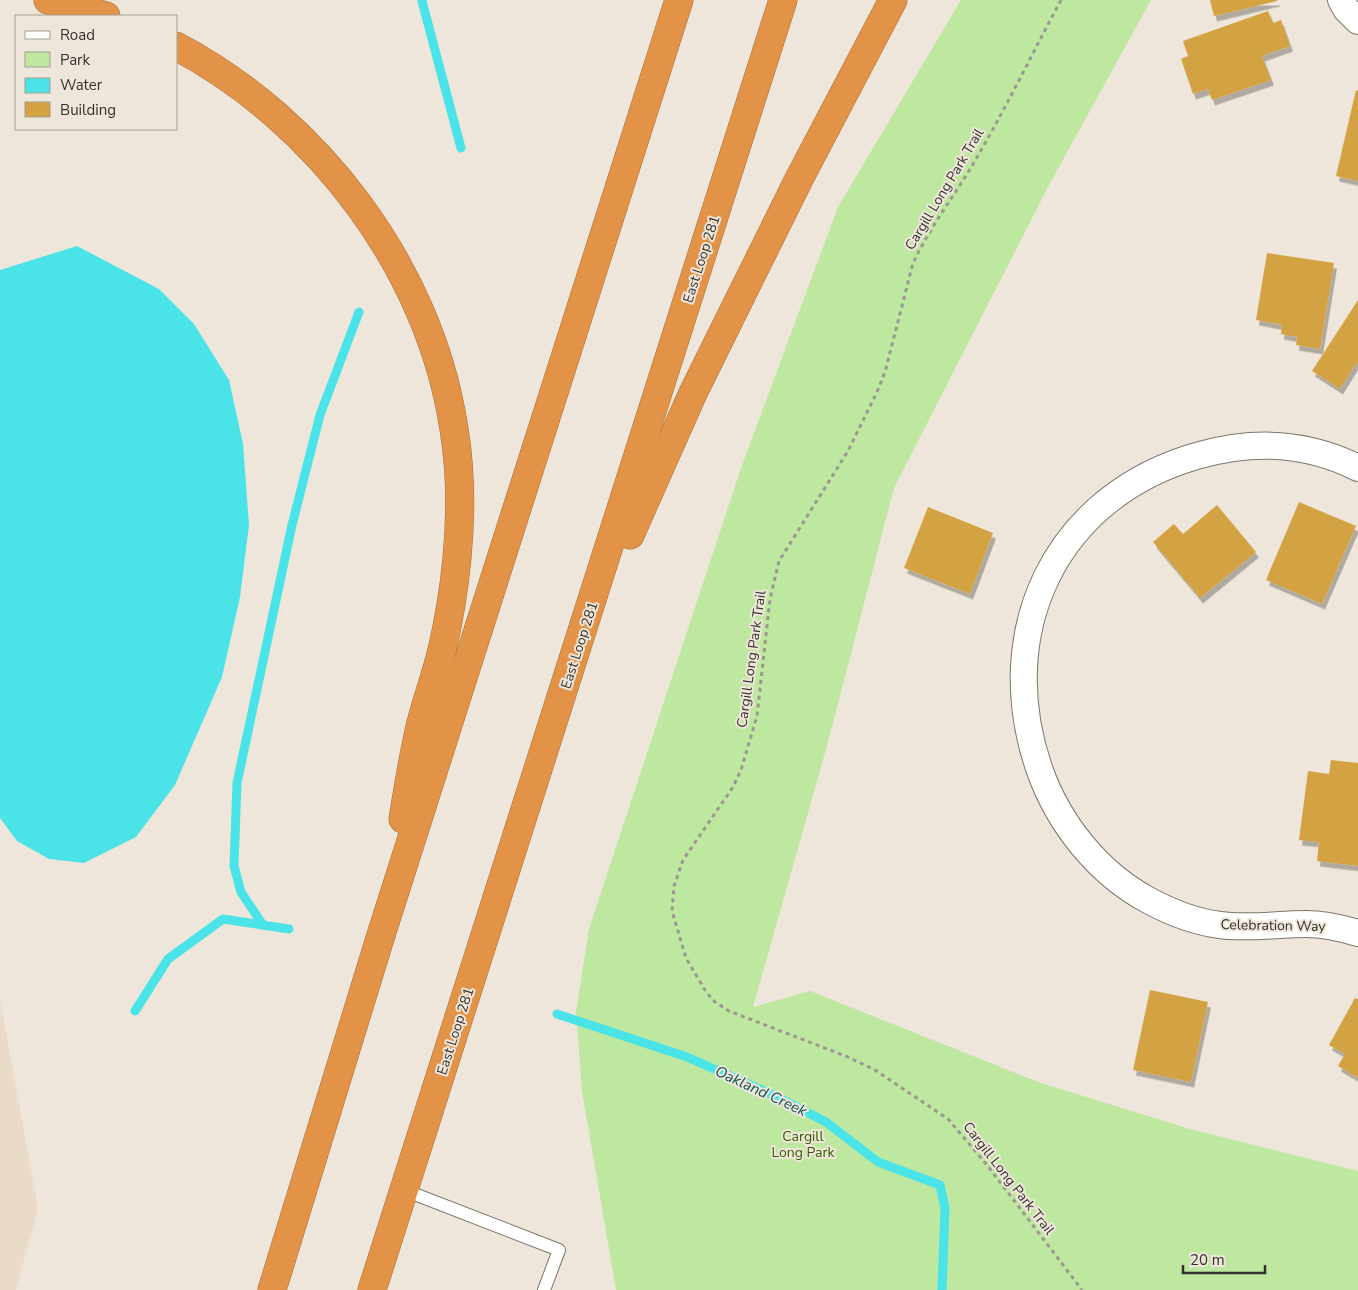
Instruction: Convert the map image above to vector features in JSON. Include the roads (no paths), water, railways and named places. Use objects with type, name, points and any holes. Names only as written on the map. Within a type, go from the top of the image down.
[{"type":"highway","points":[[48,0],[102,15]]},
{"type":"highway","points":[[272,1290],[381,934],[678,0]]},
{"type":"highway","name":"East Loop 281","points":[[372,1290],[574,662],[783,0]]},
{"type":"highway","points":[[574,662],[693,393],[804,170],[893,0]]},
{"type":"highway","points":[[178,47],[222,74],[279,116],[324,162],[357,204],[386,248],[417,305],[429,333],[448,396],[454,428],[460,491],[453,588],[442,651],[420,727],[381,934]]},
{"type":"street","points":[[1341,0],[1346,9],[1358,21]]},
{"type":"street","name":"Celebration Way","points":[[1358,468],[1325,455],[1299,448],[1273,444],[1247,445],[1186,458],[1156,471],[1125,490],[1100,508],[1078,530],[1058,555],[1043,584],[1030,618],[1024,646],[1022,680],[1024,713],[1032,750],[1044,783],[1058,811],[1077,839],[1102,866],[1126,887],[1172,911],[1219,925],[1309,924],[1334,926],[1358,933]]},
{"type":"lane","points":[[404,1190],[559,1250],[544,1290]]},
{"type":"water","points":[[77,246],[159,289],[194,324],[229,380],[243,444],[249,525],[240,597],[222,677],[175,785],[136,837],[84,863],[49,859],[17,841],[0,818],[0,270]]},
{"type":"waterway","points":[[422,1],[461,148]]},
{"type":"waterway","points":[[263,925],[241,892],[234,866],[237,783],[292,525],[320,415],[359,312]]},
{"type":"waterway","name":"Oakland Creek","points":[[135,1011],[168,959],[223,919],[289,929]]},
{"type":"waterway","name":"Oakland Creek","points":[[557,1014],[687,1057],[773,1095],[826,1122],[878,1162],[940,1185],[945,1208],[942,1290]]},
{"type":"park label","name":"Cargill Long Park","points":[[803,1144]]}]
